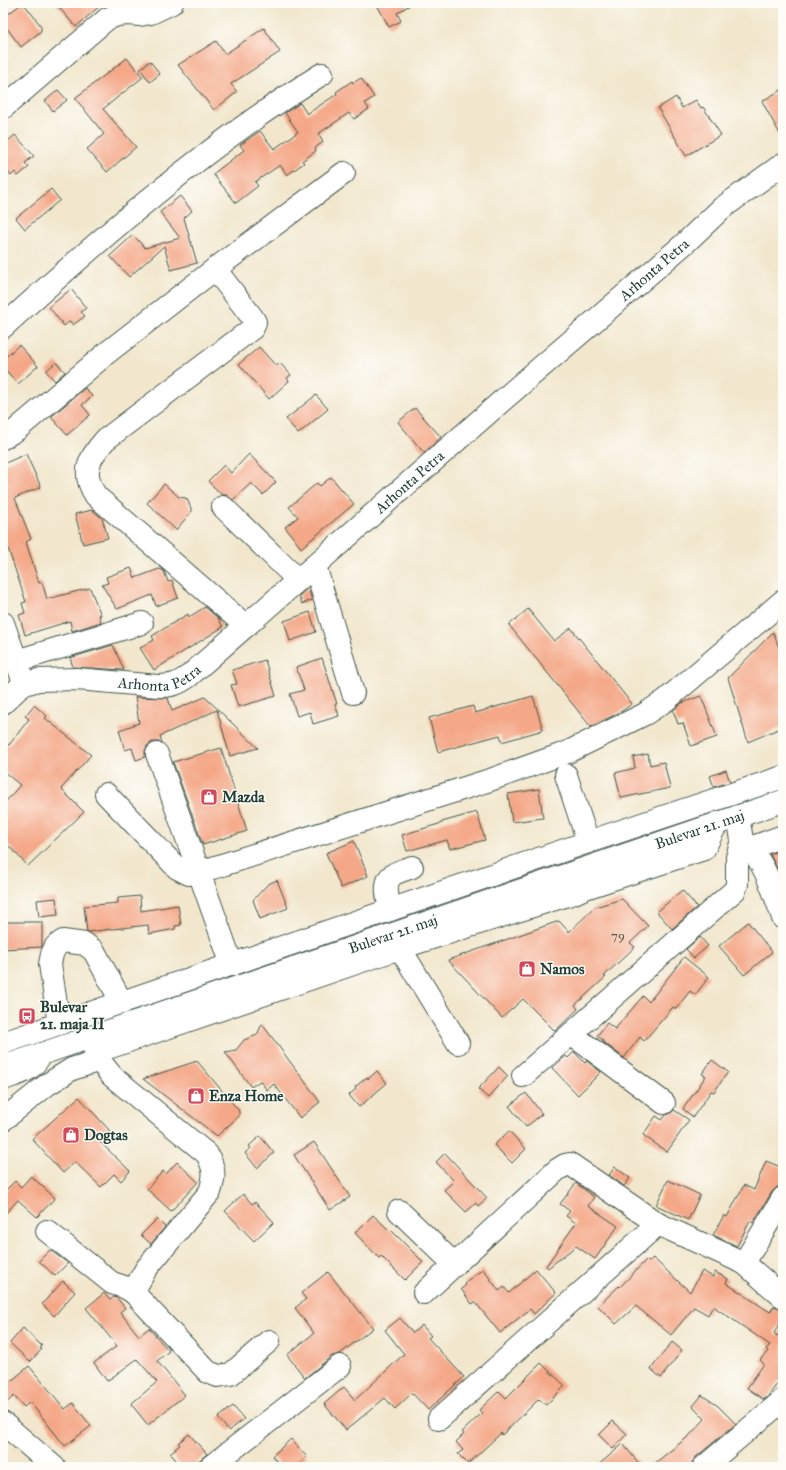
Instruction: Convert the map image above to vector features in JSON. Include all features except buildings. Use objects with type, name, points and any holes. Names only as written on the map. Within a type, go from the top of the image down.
[{"type":"street","points":[[3,108],[52,68],[107,19],[118,15],[151,14],[172,3]]},
{"type":"street","points":[[3,327],[62,273],[168,184],[246,126],[322,74]]},
{"type":"street","name":"Arhonta Petra","points":[[3,703],[25,684],[38,680],[77,679],[171,686],[189,676],[504,399],[684,244],[722,208],[783,164]]},
{"type":"street","points":[[3,438],[16,430],[108,352],[215,269],[344,173]]},
{"type":"street","points":[[215,269],[252,316],[254,328],[105,440],[92,457],[87,468],[87,479],[96,496],[246,626]]},
{"type":"street","points":[[223,507],[298,580]]},
{"type":"street","points":[[315,566],[353,693]]},
{"type":"street","points":[[106,794],[177,868],[189,874],[200,872],[490,780],[559,756],[639,717],[666,700],[783,601]]},
{"type":"street","points":[[3,623],[25,684]]},
{"type":"street","points":[[16,661],[142,623]]},
{"type":"street","points":[[157,754],[232,965]]},
{"type":"street","points":[[566,774],[588,842]]},
{"type":"street","name":"Bulevar 21. maj","points":[[3,1043],[588,842],[783,777]]},
{"type":"street","name":"Bulevar 21. maj","points":[[3,1066],[41,1054],[95,1050],[395,942],[584,878],[718,823],[783,801]]},
{"type":"street","points":[[738,816],[746,844],[766,871],[783,918]]},
{"type":"street","points":[[523,1076],[735,890],[737,884],[737,856],[746,844],[783,836]]},
{"type":"street","points":[[390,910],[386,892],[387,882],[393,874],[412,867]]},
{"type":"street","points":[[59,1024],[50,964],[52,954],[56,946],[63,941],[85,944],[94,951],[122,1003]]},
{"type":"street","points":[[395,942],[458,1043]]},
{"type":"street","points":[[571,1034],[664,1103]]},
{"type":"street","points":[[3,1120],[48,1084],[72,1069],[95,1050],[112,1076],[207,1154],[213,1165],[214,1180],[210,1192],[146,1269],[133,1292]]},
{"type":"street","points":[[3,1079],[29,1070],[41,1054]]},
{"type":"street","points":[[424,1293],[565,1164],[570,1164],[658,1224],[744,1263],[782,1291]]},
{"type":"street","points":[[744,1263],[783,1198]]},
{"type":"street","points":[[399,1211],[455,1265]]},
{"type":"street","points":[[439,1419],[658,1224]]},
{"type":"street","points":[[47,1231],[112,1283],[133,1292],[208,1372],[218,1376],[231,1374],[269,1341]]},
{"type":"street","points":[[210,1467],[340,1366]]},
{"type":"street","points":[[704,1467],[783,1400]]},
{"type":"street","points":[[3,1423],[54,1467]]},
{"type":"place","name":"Mazda","points":[[209,797]]},
{"type":"place","name":"Namos","points":[[527,969]]},
{"type":"place","name":"Bulevar 21. maja II","points":[[27,1016]]},
{"type":"place","name":"Enza Home","points":[[196,1096]]},
{"type":"place","name":"Dogtas","points":[[71,1135]]}]
